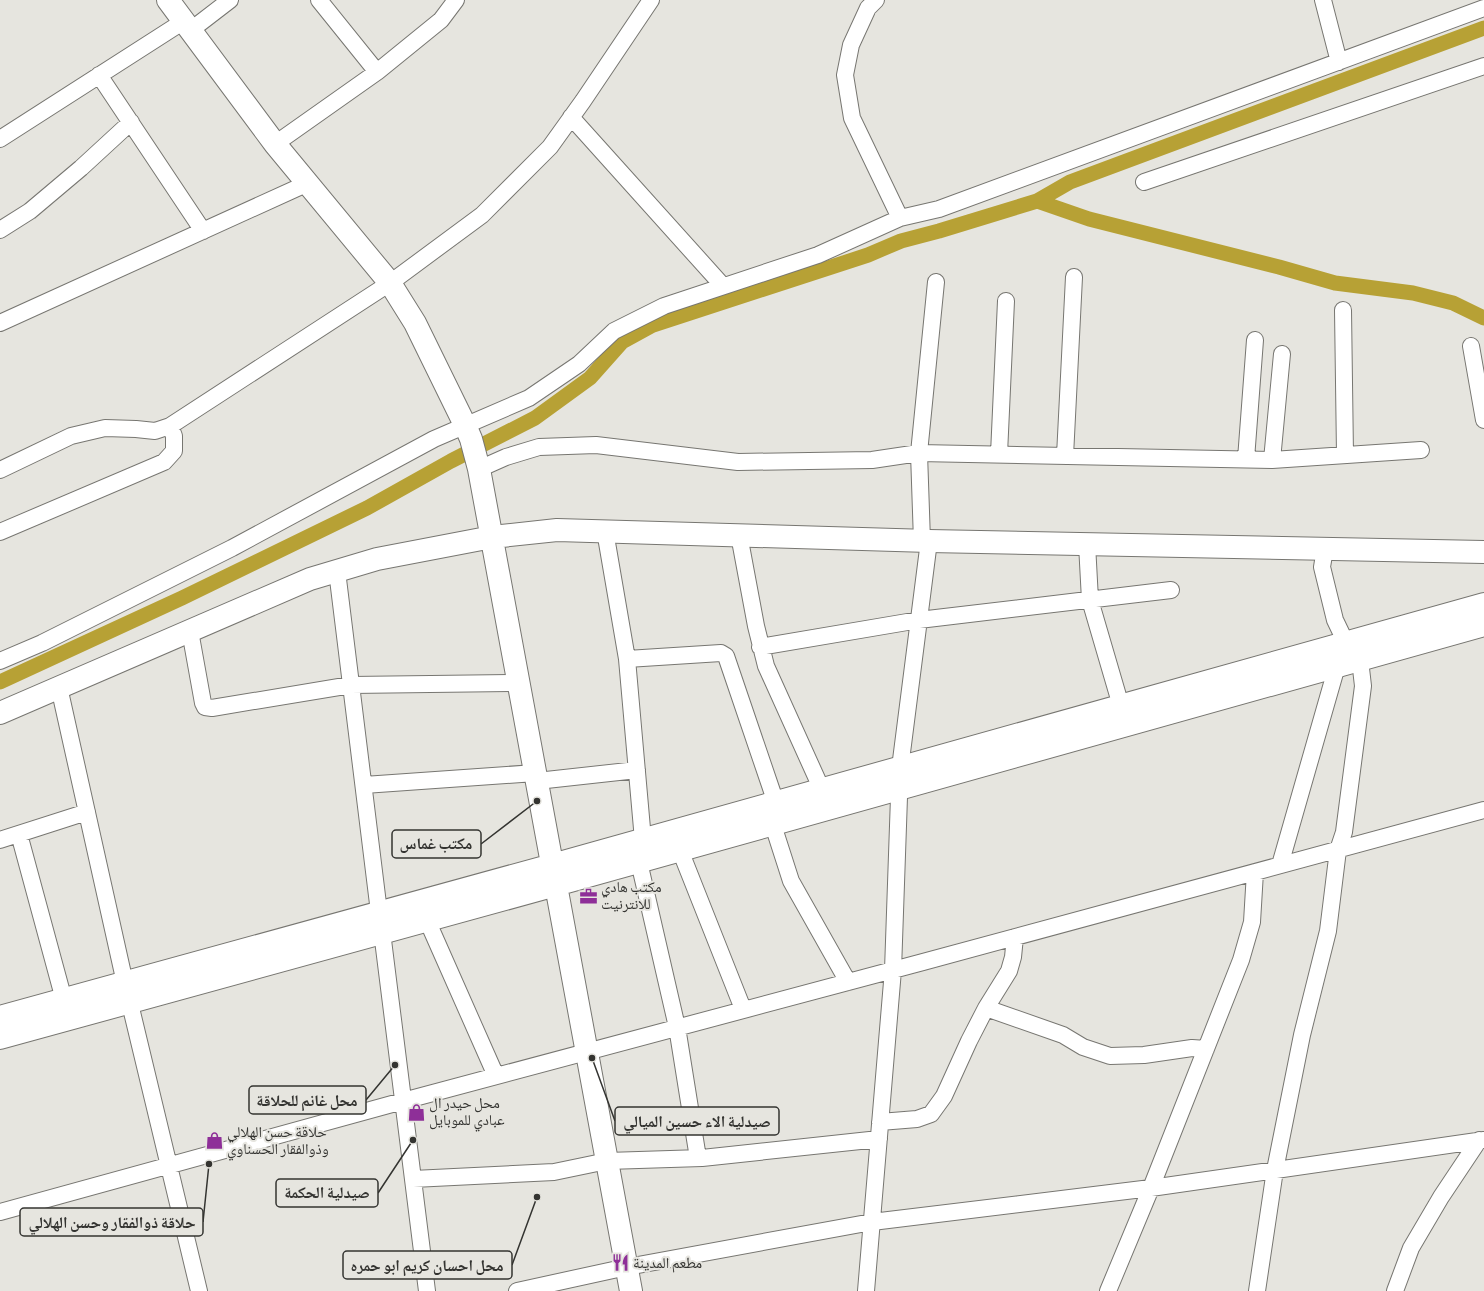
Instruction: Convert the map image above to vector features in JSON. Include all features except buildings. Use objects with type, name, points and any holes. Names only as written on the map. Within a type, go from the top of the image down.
[{"type":"street","points":[[168,0],[306,184],[390,282],[415,323],[468,432],[479,469],[492,537],[631,1291]]},
{"type":"street","points":[[1,137],[99,76],[230,0]]},
{"type":"street","points":[[319,0],[377,72]]},
{"type":"street","points":[[275,144],[377,72],[441,20],[456,0]]},
{"type":"street","points":[[0,470],[71,436],[105,428],[136,428],[155,431],[170,426],[390,282],[482,215],[550,147],[651,0]]},
{"type":"street","points":[[876,0],[868,8],[851,45],[845,75],[852,118],[900,218]]},
{"type":"street","points":[[1322,0],[1339,62]]},
{"type":"street","points":[[0,661],[42,643],[232,548],[427,443],[468,432],[529,398],[579,364],[614,331],[664,306],[818,255],[900,218],[939,209],[1484,8]]},
{"type":"street","points":[[1144,182],[1484,66]]},
{"type":"street","points":[[99,76],[203,231]]},
{"type":"street","points":[[571,117],[723,286]]},
{"type":"street","points":[[0,230],[30,211],[81,168],[131,122]]},
{"type":"street","points":[[0,323],[306,184]]},
{"type":"street","points":[[1065,456],[1074,278]]},
{"type":"street","points":[[866,1291],[893,970],[900,779],[919,620],[926,541],[919,453],[936,282]]},
{"type":"street","points":[[999,454],[1006,301]]},
{"type":"street","points":[[1343,310],[1345,455]]},
{"type":"street","points":[[1246,459],[1255,340]]},
{"type":"street","points":[[1471,346],[1484,420]]},
{"type":"street","points":[[1272,460],[1282,354]]},
{"type":"street","points":[[0,532],[164,462],[174,451],[174,436],[170,426]]},
{"type":"street","points":[[479,469],[506,457],[539,448],[596,445],[738,462],[872,460],[919,453],[1272,460],[1421,450]]},
{"type":"street","points":[[0,713],[310,579],[377,559],[492,537],[557,530],[926,541],[1484,552]]},
{"type":"street","points":[[605,531],[627,659],[643,840]]},
{"type":"street","points":[[739,535],[760,647],[766,666],[822,790]]},
{"type":"street","points":[[1088,544],[1090,600],[1121,706]]},
{"type":"street","points":[[1257,1291],[1275,1170],[1302,1035],[1328,931],[1338,850],[1344,832],[1363,686],[1360,660],[1346,643],[1335,620],[1322,567],[1324,548]]},
{"type":"street","points":[[337,571],[427,1291]]},
{"type":"street","points":[[760,647],[919,620],[1171,590]]},
{"type":"street","points":[[0,1038],[128,993],[381,922],[554,875],[639,862],[773,824],[900,779],[1121,706],[1484,604]]},
{"type":"street","points":[[381,922],[426,920],[554,875],[643,840],[822,790],[900,779],[1360,660],[1484,625]]},
{"type":"street","points":[[190,631],[203,703],[205,706],[212,708],[351,685],[518,683]]},
{"type":"street","points":[[627,659],[724,653],[776,803]]},
{"type":"street","points":[[1280,865],[1337,666]]},
{"type":"street","points":[[59,687],[128,993],[199,1291]]},
{"type":"street","points":[[364,785],[536,777],[637,770]]},
{"type":"street","points":[[0,1212],[587,1051],[1484,810]]},
{"type":"street","points":[[0,840],[87,812]]},
{"type":"street","points":[[773,824],[791,881],[848,982]]},
{"type":"street","points":[[19,834],[64,1000]]},
{"type":"street","points":[[680,850],[743,1010]]},
{"type":"street","points":[[639,862],[677,1027],[698,1158]]},
{"type":"street","points":[[1108,1291],[1151,1188],[1241,960],[1252,922],[1254,872]]},
{"type":"street","points":[[426,920],[496,1076]]},
{"type":"street","points":[[880,1122],[917,1119],[931,1114],[944,1096],[986,1008],[1009,970],[1013,957],[1015,936]]},
{"type":"street","points":[[0,1018],[64,1000],[128,993]]},
{"type":"street","points":[[986,1008],[1063,1035],[1083,1047],[1110,1056],[1144,1055],[1192,1048],[1206,1049]]},
{"type":"street","points":[[413,1179],[554,1172],[607,1161],[698,1158],[879,1139]]},
{"type":"street","points":[[517,1291],[626,1267],[872,1222],[1151,1188],[1481,1140]]},
{"type":"street","points":[[1395,1291],[1411,1248],[1441,1197],[1481,1140]]},
{"type":"waterway","points":[[0,682],[182,598],[367,508],[451,461],[535,418],[590,378],[622,342],[653,325],[868,255],[901,241],[1037,201],[1070,182],[1484,28]]},
{"type":"waterway","points":[[1037,201],[1089,219],[1279,267],[1335,283],[1413,293],[1453,303],[1484,318]]},
{"type":"place","name":"مكتب غماس","points":[[537,801]]},
{"type":"place","name":"مكتب هادي للانترنيت","points":[[588,896]]},
{"type":"place","name":"صيدلية الاء حسين الميالي","points":[[592,1058]]},
{"type":"place","name":"محل غانم للحلاقة","points":[[395,1065]]},
{"type":"place","name":"محل حيدر ال عبادي للموبايل","points":[[416,1112]]},
{"type":"place","name":"صيدلية الحكمة","points":[[413,1140]]},
{"type":"place","name":"حلاقة حسن الهلالي وذوالفقار الحسناوي","points":[[214,1141]]},
{"type":"place","name":"حلاقة ذوالفقار وحسن الهلالي","points":[[209,1164]]},
{"type":"place","name":"محل احسان كريم ابو حمره","points":[[537,1197]]},
{"type":"place","name":"مطعم المدينة","points":[[620,1263]]}]
